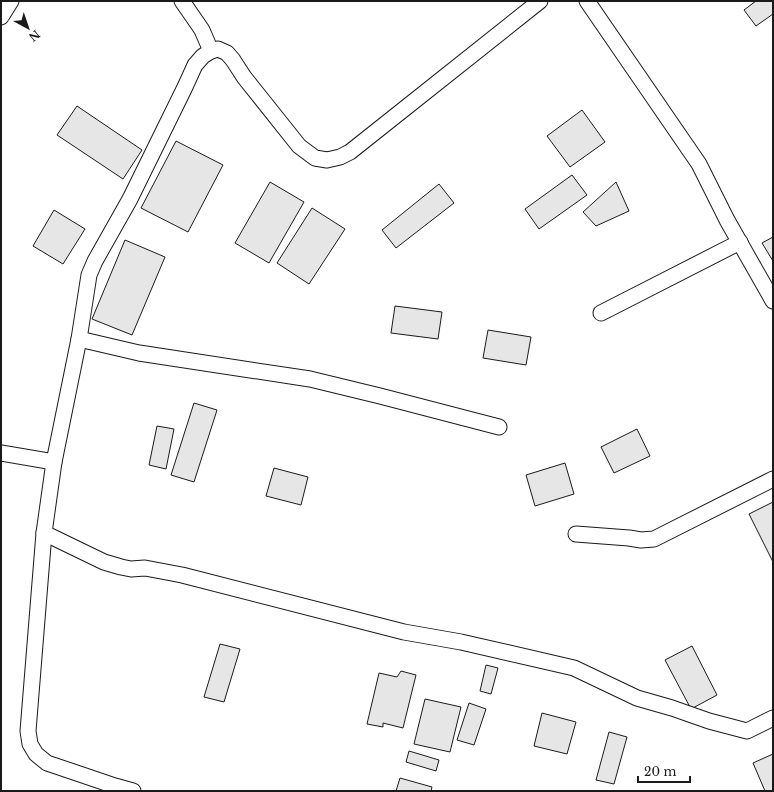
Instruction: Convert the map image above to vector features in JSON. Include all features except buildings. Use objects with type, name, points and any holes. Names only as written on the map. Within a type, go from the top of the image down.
[{"type":"street","points":[[1,17],[11,1]]},
{"type":"street","points":[[182,1],[202,30],[211,50]]},
{"type":"street","points":[[133,791],[47,764],[36,754],[30,744],[28,731],[44,533],[54,462],[79,339],[89,275],[95,261],[130,198],[195,65],[211,50],[218,49],[227,53],[244,77],[299,146],[315,158],[327,160],[340,157],[350,152],[540,1]]},
{"type":"street","points":[[587,1],[699,164],[727,220],[773,301]]},
{"type":"street","points":[[601,313],[740,242]]},
{"type":"street","points":[[79,339],[138,353],[310,379],[499,426]]},
{"type":"street","points":[[1,453],[54,462]]},
{"type":"street","points":[[576,534],[640,540],[654,539],[773,479]]},
{"type":"street","points":[[44,533],[104,562],[121,567],[131,569],[145,568],[182,575],[404,632],[461,642],[574,668],[637,698],[709,721],[747,731],[773,718]]}]
